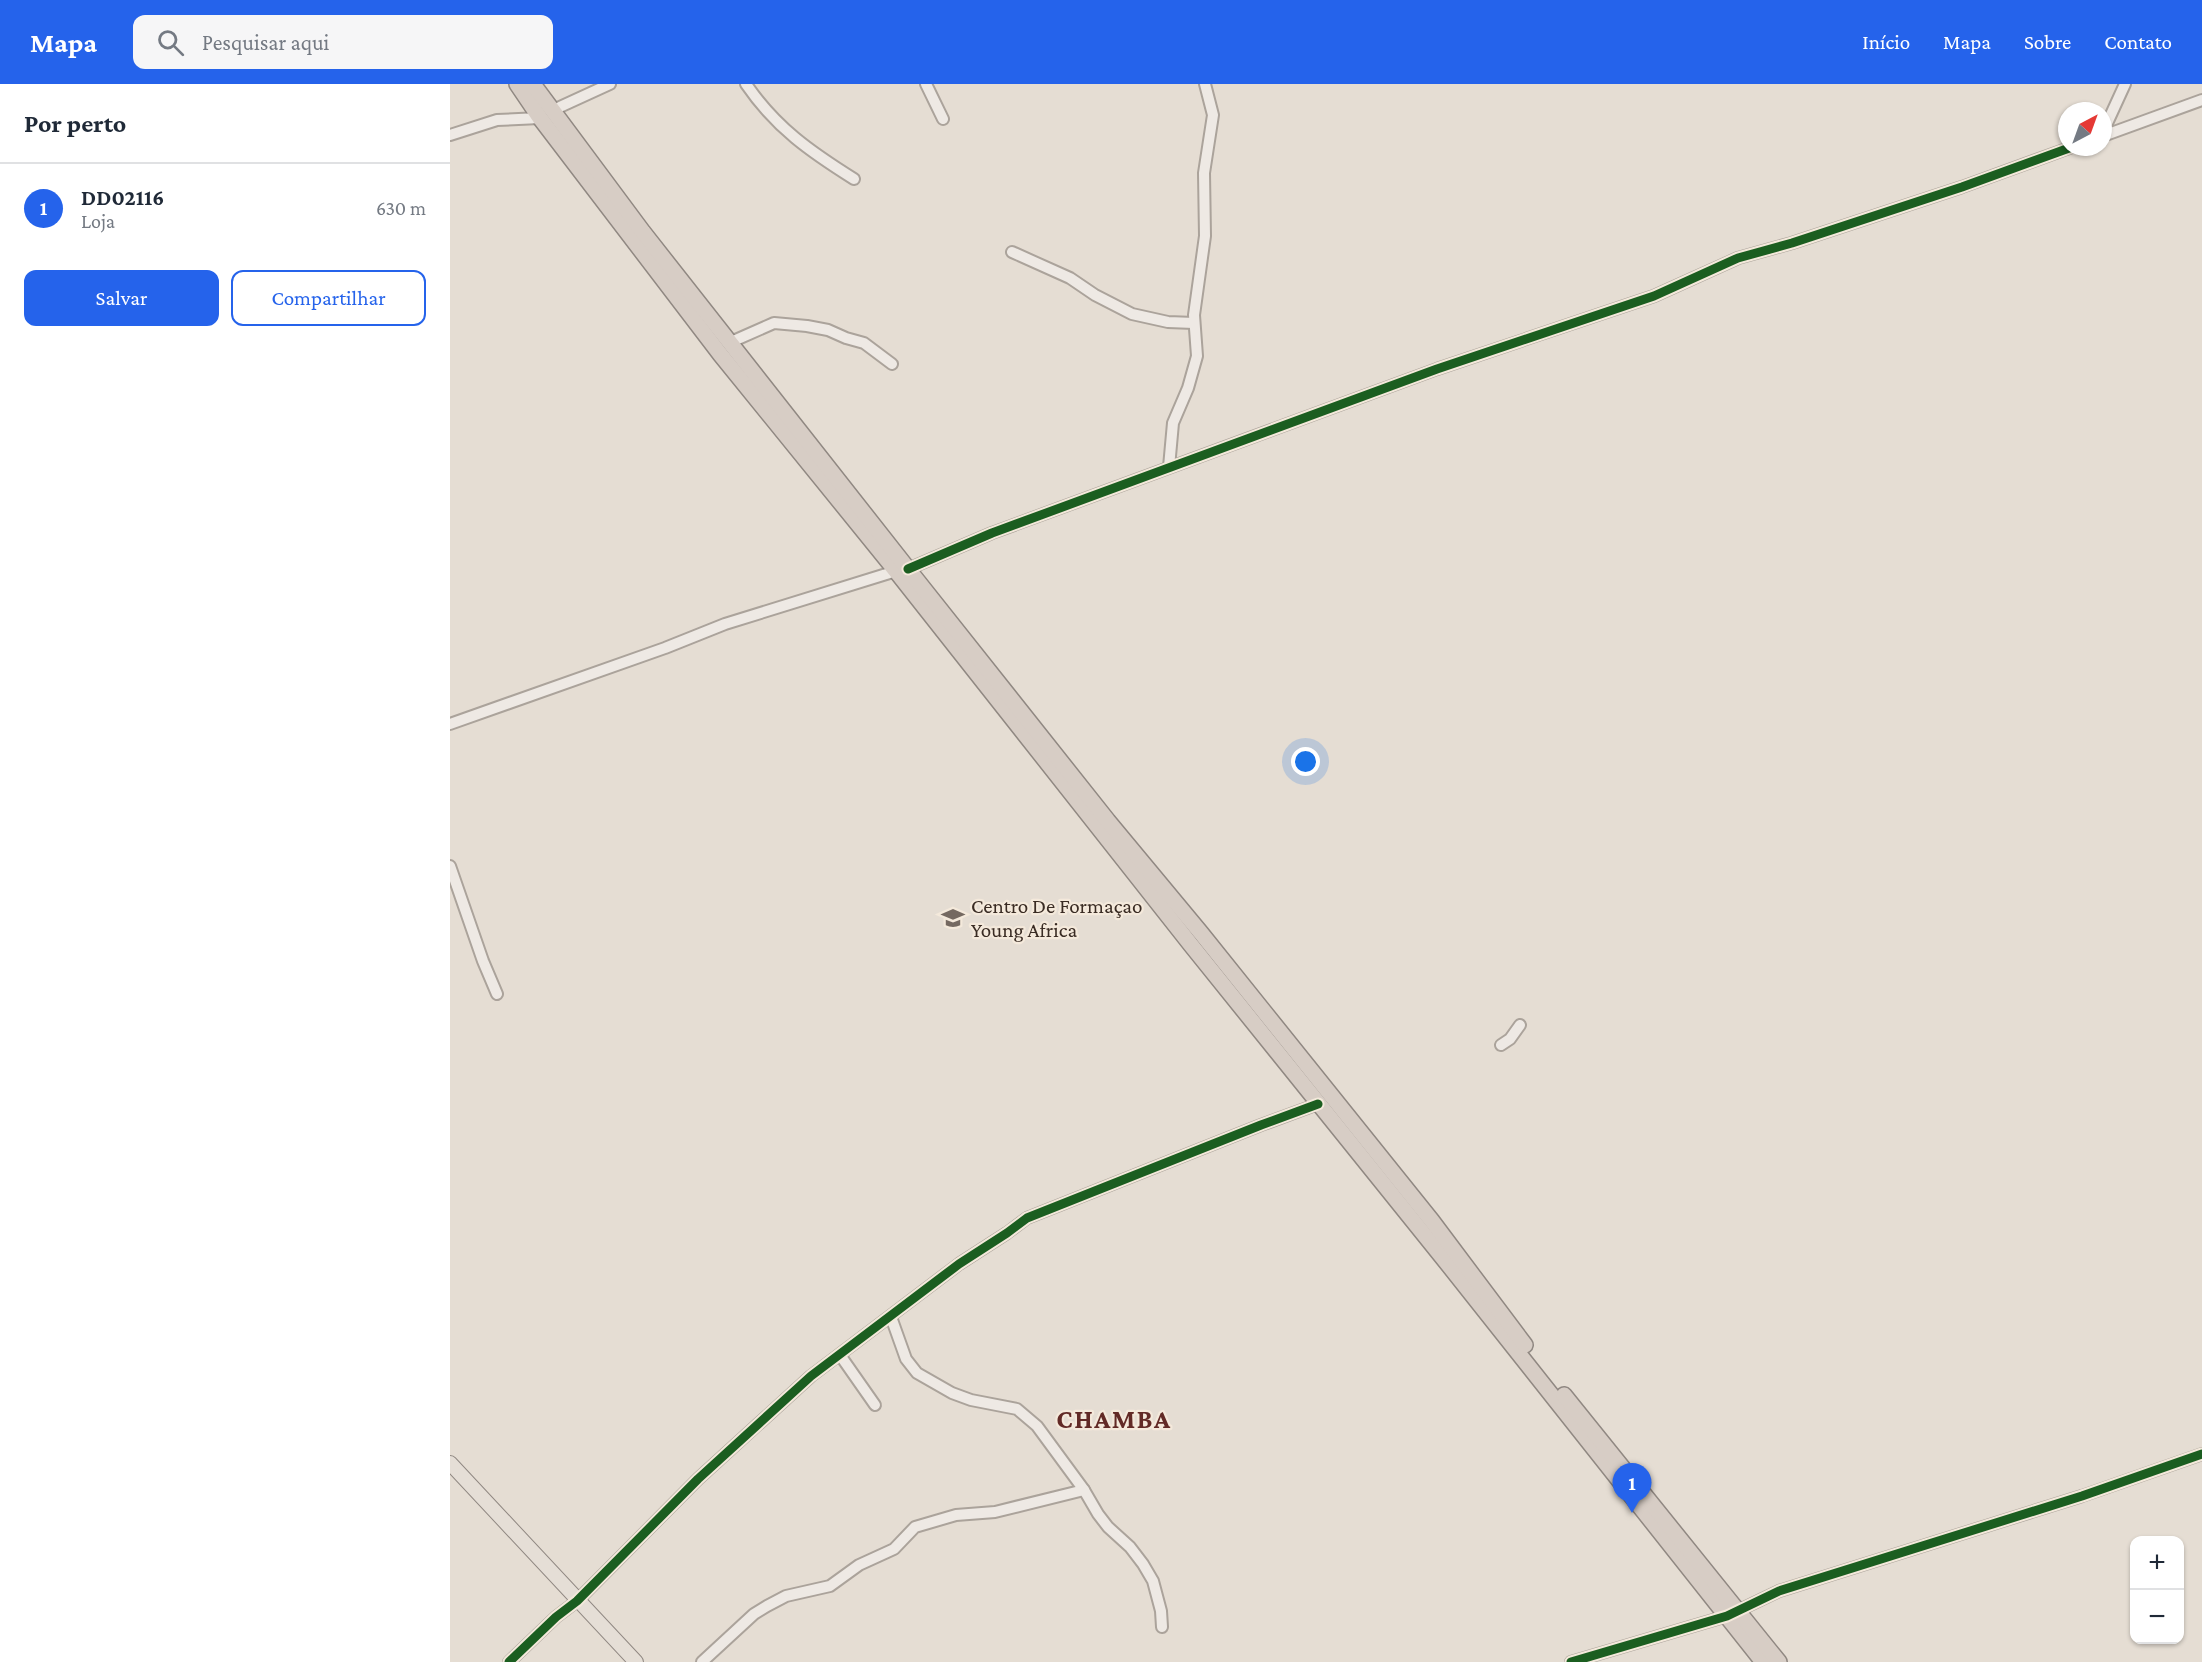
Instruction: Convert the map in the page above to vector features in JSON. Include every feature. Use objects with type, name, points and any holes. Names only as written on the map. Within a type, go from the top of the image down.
[{"type":"highway","points":[[517,84],[546,114],[730,342],[902,570],[1318,1104],[1733,1614],[1779,1662]]},
{"type":"highway","points":[[533,84],[546,114],[720,354],[902,570],[1201,933],[1432,1221],[1733,1614],[1763,1662]]},
{"type":"main road","points":[[450,1463],[636,1662]]},
{"type":"street","points":[[450,135],[497,120],[546,114],[592,88],[610,84]]},
{"type":"street","points":[[746,84],[760,105],[784,130],[808,150],[854,179]]},
{"type":"street","points":[[926,84],[943,119]]},
{"type":"street","points":[[1169,467],[1173,423],[1188,388],[1197,356],[1194,323],[1205,236],[1204,173],[1213,116],[1205,84]]},
{"type":"street","points":[[2112,114],[2125,84]]},
{"type":"street","points":[[2112,131],[2202,100]]},
{"type":"street","points":[[450,724],[725,624],[902,570],[992,533],[1437,369],[1654,296],[1738,258],[1792,243],[1962,187],[2058,152]]},
{"type":"street","points":[[1012,252],[1070,278],[1132,314],[1168,322],[1194,323]]},
{"type":"street","points":[[730,342],[774,323],[807,326],[828,330],[864,343],[892,364]]},
{"type":"street","points":[[450,868],[497,994]]},
{"type":"street","points":[[1501,1046],[1510,1039],[1520,1024]]},
{"type":"street","points":[[508,1662],[556,1617],[577,1601],[703,1474],[812,1376],[959,1264],[1027,1218],[1318,1104]]},
{"type":"street","points":[[891,1317],[906,1359],[917,1373],[952,1393],[971,1400],[1017,1409],[1045,1435],[1098,1514],[1108,1527],[1130,1547],[1153,1581],[1161,1611],[1162,1627]]},
{"type":"street","points":[[840,1355],[876,1405]]},
{"type":"street","points":[[1571,1662],[1733,1614],[1779,1591],[2071,1500],[2202,1454]]},
{"type":"street","points":[[702,1662],[754,1614],[786,1596],[830,1586],[859,1565],[894,1549],[915,1527],[956,1515],[995,1512],[1084,1490]]},
{"type":"cycle path","points":[[908,569],[992,533],[1437,369],[1654,296],[1738,258],[1792,243],[1962,187],[2058,152]]},
{"type":"cycle path","points":[[509,1662],[556,1617],[577,1601],[698,1479],[811,1376],[959,1264],[1027,1218],[1318,1104]]},
{"type":"cycle path","points":[[1571,1662],[1727,1616],[1779,1591],[2082,1496],[2202,1454]]},
{"type":"place","name":"Centro De Formaçao Young Africa","points":[[953,918]]},
{"type":"place","name":"DD02116","points":[[1632,1513]]},
{"type":"district","name":"CHAMBA","points":[[1114,1419]]}]
